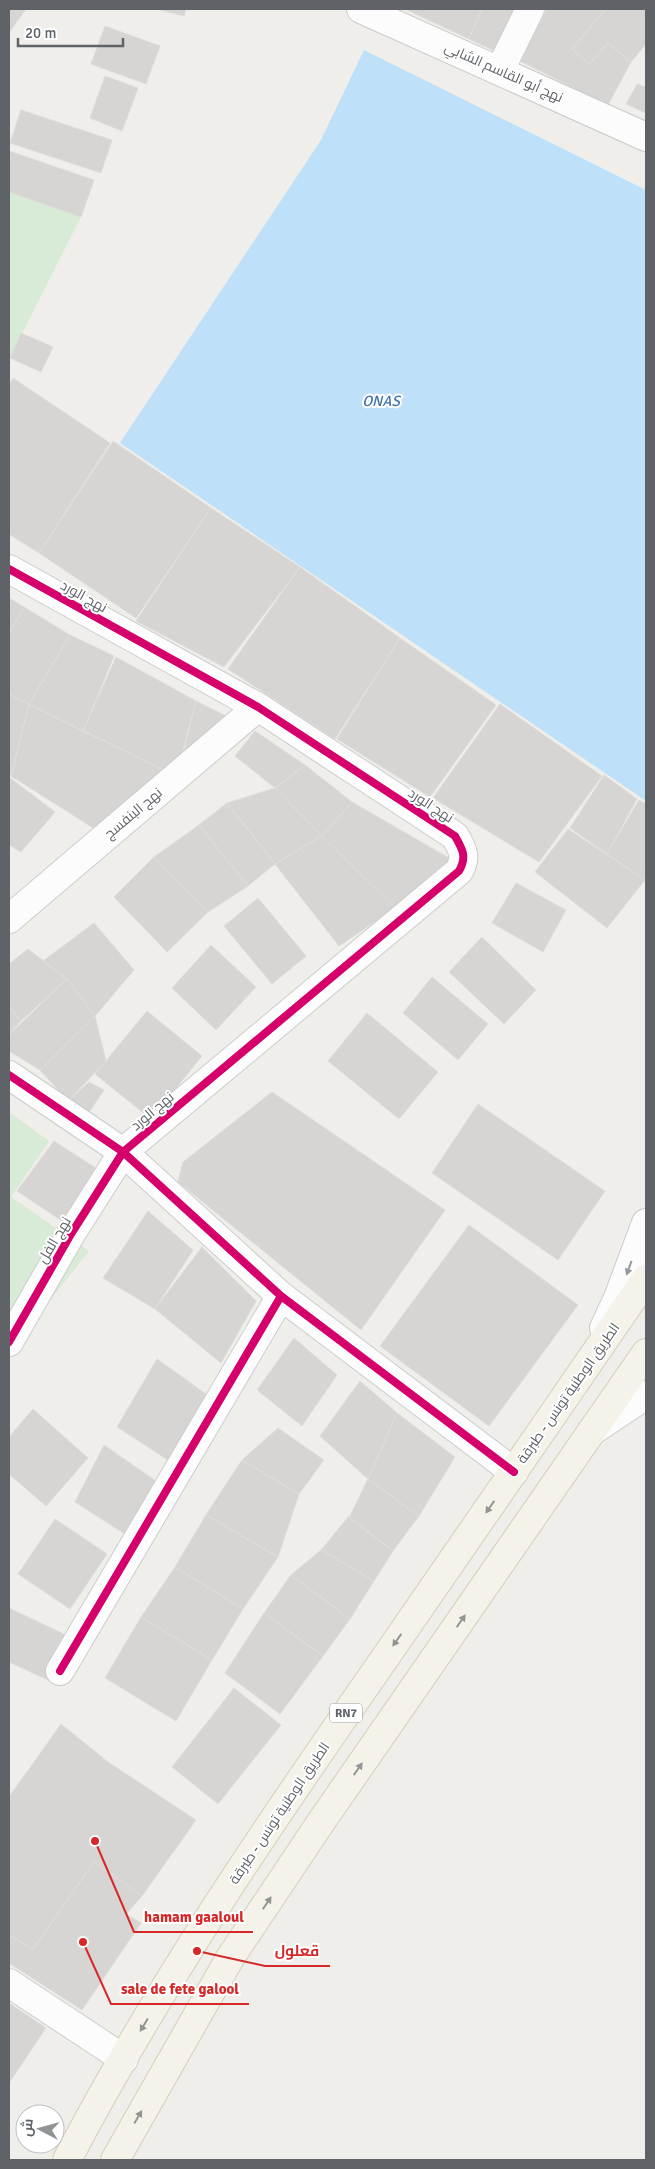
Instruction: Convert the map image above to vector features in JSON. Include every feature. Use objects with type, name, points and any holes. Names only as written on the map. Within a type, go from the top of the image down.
[{"type":"main road","name":"الطريق الوطنية تونس - طبرقة","points":[[67,2160],[196,1938],[287,1799],[646,1279]]},
{"type":"main road","points":[[115,2160],[230,1958],[321,1822],[646,1353]]},
{"type":"street","name":"نهج أبو القاسم الشابي","points":[[361,9],[646,137]]},
{"type":"street","points":[[500,70],[530,9]]},
{"type":"street","name":"نهج الورد","points":[[9,569],[258,707],[455,836],[464,852],[464,862],[459,871],[123,1152]]},
{"type":"street","name":"نهج البنفسج","points":[[9,919],[258,707]]},
{"type":"street","points":[[9,1075],[123,1152],[281,1296],[514,1472]]},
{"type":"street","name":"نهج الفل","points":[[9,1342],[71,1234],[123,1152]]},
{"type":"street","points":[[584,1370],[618,1298],[646,1222]]},
{"type":"street","points":[[60,1671],[281,1296]]},
{"type":"street","points":[[592,1431],[646,1395]]},
{"type":"street","points":[[9,1983],[124,2059]]},
{"type":"green space","points":[[9,192],[81,217],[9,359]]},
{"type":"green space","points":[[9,1112],[49,1141],[11,1197],[89,1251],[9,1352]]},
{"type":"water","name":"ONAS","points":[[364,50],[646,190],[646,801],[120,443],[321,140]]},
{"type":"building","points":[[9,9],[26,9],[9,33]]},
{"type":"building","points":[[157,9],[186,9],[184,16]]},
{"type":"building","points":[[405,9],[482,9],[469,39]]},
{"type":"building","points":[[482,9],[520,9],[501,54],[469,39]]},
{"type":"building","points":[[547,9],[606,9],[572,49],[589,64],[608,43],[631,62],[608,105],[520,61]]},
{"type":"building","points":[[606,9],[646,9],[646,44],[631,62],[608,43],[589,64],[572,49]]},
{"type":"building","points":[[105,26],[160,46],[146,84],[91,64]]},
{"type":"building","points":[[105,76],[138,88],[122,131],[90,118]]},
{"type":"building","points":[[637,84],[646,87],[646,113],[626,104]]},
{"type":"building","points":[[21,110],[112,140],[101,173],[10,143]]},
{"type":"building","points":[[9,151],[94,180],[81,217],[9,192]]},
{"type":"building","points":[[21,333],[53,347],[41,372],[10,358]]},
{"type":"building","points":[[13,378],[110,443],[39,553],[9,534],[9,385]]},
{"type":"building","points":[[113,441],[211,508],[136,618],[39,553]]},
{"type":"building","points":[[211,508],[300,567],[224,667],[136,621]]},
{"type":"building","points":[[300,567],[400,638],[335,739],[228,669]]},
{"type":"building","points":[[9,598],[24,607],[9,634]]},
{"type":"building","points":[[24,607],[70,635],[29,704],[9,694],[9,634]]},
{"type":"building","points":[[70,635],[114,656],[83,731],[29,704]]},
{"type":"building","points":[[400,638],[496,705],[430,797],[337,739]]},
{"type":"building","points":[[116,657],[196,701],[176,776],[83,731]]},
{"type":"building","points":[[9,694],[29,704],[11,776],[9,775]]},
{"type":"building","points":[[196,701],[232,719],[181,763]]},
{"type":"building","points":[[29,704],[176,776],[106,836],[11,776]]},
{"type":"building","points":[[500,704],[602,776],[539,862],[433,798]]},
{"type":"building","points":[[255,731],[305,765],[275,788],[235,756]]},
{"type":"building","points":[[305,765],[352,802],[322,836],[275,788]]},
{"type":"building","points":[[604,775],[637,799],[607,854],[570,828]]},
{"type":"building","points":[[9,777],[55,812],[21,852],[9,845]]},
{"type":"building","points":[[275,788],[322,836],[275,864],[227,803]]},
{"type":"building","points":[[639,800],[646,804],[645,880],[607,854]]},
{"type":"building","points":[[352,802],[461,865],[395,908],[322,836]]},
{"type":"building","points":[[227,803],[275,864],[248,886],[199,825]]},
{"type":"building","points":[[199,825],[248,886],[208,912],[154,857]]},
{"type":"building","points":[[568,829],[645,880],[607,928],[535,872]]},
{"type":"building","points":[[322,836],[395,908],[339,946],[275,864]]},
{"type":"building","points":[[154,857],[208,912],[167,952],[114,897]]},
{"type":"building","points":[[516,883],[566,910],[543,952],[492,923]]},
{"type":"building","points":[[258,898],[306,956],[272,984],[224,926]]},
{"type":"building","points":[[94,923],[134,970],[95,1016],[67,979],[43,961]]},
{"type":"building","points":[[482,937],[536,990],[504,1024],[449,972]]},
{"type":"building","points":[[211,945],[256,987],[216,1030],[172,988]]},
{"type":"building","points":[[28,949],[67,979],[21,1021],[9,1006],[9,964]]},
{"type":"building","points":[[432,977],[488,1024],[458,1060],[403,1013]]},
{"type":"building","points":[[67,979],[95,1016],[40,1070],[9,1051],[9,1035]]},
{"type":"building","points":[[9,1006],[21,1021],[9,1034]]},
{"type":"building","points":[[147,1011],[202,1056],[151,1119],[95,1074]]},
{"type":"building","points":[[367,1013],[438,1072],[399,1119],[328,1061]]},
{"type":"building","points":[[95,1016],[106,1061],[68,1101],[40,1070]]},
{"type":"building","points":[[89,1082],[104,1090],[88,1114],[68,1101]]},
{"type":"building","points":[[272,1092],[445,1210],[361,1330],[178,1182],[183,1162]]},
{"type":"building","points":[[478,1104],[605,1191],[558,1260],[432,1173]]},
{"type":"building","points":[[54,1141],[102,1172],[65,1223],[17,1191]]},
{"type":"building","points":[[148,1211],[193,1250],[155,1309],[103,1278]]},
{"type":"building","points":[[469,1225],[578,1305],[489,1426],[380,1346]]},
{"type":"building","points":[[202,1247],[256,1301],[221,1363],[155,1309]]},
{"type":"building","points":[[294,1338],[337,1375],[302,1426],[257,1390]]},
{"type":"building","points":[[157,1359],[213,1399],[171,1462],[117,1427]]},
{"type":"building","points":[[360,1381],[397,1413],[368,1479],[320,1436]]},
{"type":"building","points":[[33,1409],[88,1458],[46,1506],[9,1474],[9,1437]]},
{"type":"building","points":[[397,1413],[455,1457],[419,1516],[368,1479]]},
{"type":"building","points":[[278,1428],[324,1460],[299,1494],[242,1460]]},
{"type":"building","points":[[104,1445],[166,1488],[128,1536],[75,1502]]},
{"type":"building","points":[[242,1460],[299,1494],[278,1557],[206,1515]]},
{"type":"building","points":[[368,1479],[419,1516],[393,1551],[349,1518]]},
{"type":"building","points":[[206,1515],[278,1557],[243,1609],[175,1567]]},
{"type":"building","points":[[349,1516],[393,1551],[374,1581],[321,1550]]},
{"type":"building","points":[[55,1519],[107,1554],[70,1609],[18,1574]]},
{"type":"building","points":[[321,1550],[374,1581],[350,1619],[291,1575]]},
{"type":"building","points":[[175,1567],[243,1609],[212,1660],[141,1617]]},
{"type":"building","points":[[291,1575],[350,1619],[323,1656],[264,1613]]},
{"type":"building","points":[[9,1608],[68,1636],[48,1680],[9,1662]]},
{"type":"building","points":[[264,1613],[323,1656],[280,1714],[225,1673]]},
{"type":"building","points":[[141,1617],[212,1660],[176,1721],[105,1678]]},
{"type":"building","points":[[234,1688],[281,1725],[218,1804],[172,1767]]},
{"type":"building","points":[[61,1724],[108,1762],[196,1820],[142,1896],[94,1862],[33,1949],[9,1935],[9,1797]]},
{"type":"building","points":[[94,1862],[142,1896],[126,1914],[141,1923],[82,2010],[9,1963],[9,1935],[33,1949]]},
{"type":"building","points":[[9,2003],[46,2028],[9,2083]]},
{"type":"cycle path","points":[[9,569],[258,707],[455,836],[462,850],[463,857],[459,871],[123,1152],[71,1234],[9,1342]]},
{"type":"cycle path","points":[[9,1075],[123,1152],[281,1296],[514,1472]]},
{"type":"cycle path","points":[[60,1671],[281,1296]]},
{"type":"place","name":"hamam gaaloul","points":[[95,1841]]},
{"type":"place","name":"sale de fete galool","points":[[83,1942]]},
{"type":"place","name":"قعلول","points":[[197,1951]]}]
